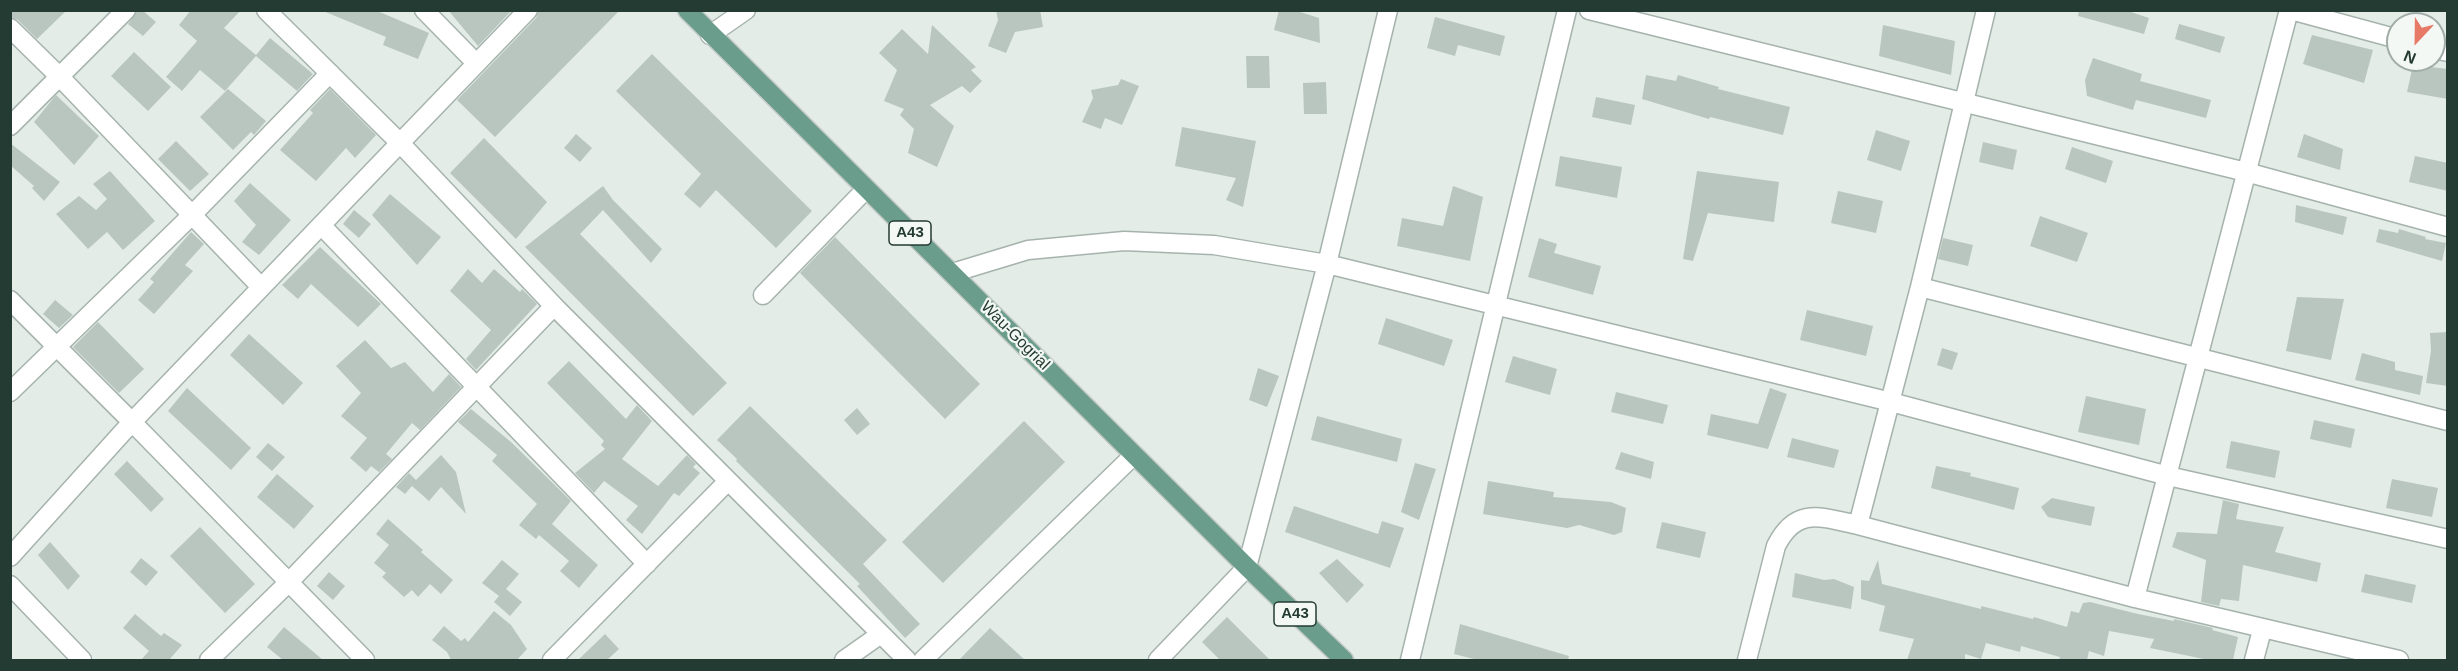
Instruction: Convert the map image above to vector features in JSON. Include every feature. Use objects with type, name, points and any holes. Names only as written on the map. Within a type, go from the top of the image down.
[{"type":"main road","name":"Wau-Gogrial","points":[[687,10],[1247,567],[1344,660]]},
{"type":"street","points":[[10,126],[126,10]]},
{"type":"street","points":[[266,10],[400,143],[554,306],[907,660]]},
{"type":"street","points":[[424,10],[476,63]]},
{"type":"street","points":[[10,557],[132,422],[528,10]]},
{"type":"street","points":[[710,35],[746,10]]},
{"type":"street","points":[[1158,660],[1247,567],[1327,264],[1388,10]]},
{"type":"street","points":[[1410,660],[1567,10]]},
{"type":"street","points":[[1589,10],[2246,172],[2448,227]]},
{"type":"street","points":[[1858,525],[1920,287],[1986,10]]},
{"type":"street","points":[[2135,598],[2290,10],[2386,36]]},
{"type":"street","points":[[10,28],[261,287]]},
{"type":"street","points":[[10,392],[192,215],[330,73]]},
{"type":"street","points":[[763,295],[866,189]]},
{"type":"street","points":[[321,225],[647,564]]},
{"type":"street","points":[[952,273],[1028,250],[1124,242],[1214,245],[1327,264],[1891,402],[2168,476],[2448,539]]},
{"type":"street","points":[[1920,287],[2448,421]]},
{"type":"street","points":[[10,300],[58,345],[365,660]]},
{"type":"street","points":[[209,660],[288,583],[554,306]]},
{"type":"street","points":[[923,660],[1134,455]]},
{"type":"street","points":[[552,660],[728,481]]},
{"type":"street","points":[[1747,660],[1776,546],[1783,531],[1791,523],[1817,516],[2262,630],[2399,660]]},
{"type":"street","points":[[10,585],[82,660]]},
{"type":"street","points":[[2254,660],[2262,630]]},
{"type":"street","points":[[844,660],[881,634]]},
{"type":"building","points":[[10,10],[67,10],[37,39],[18,20],[10,17]]},
{"type":"building","points":[[138,10],[142,10],[156,22],[143,36],[128,24]]},
{"type":"building","points":[[191,10],[241,10],[224,28],[256,55],[270,38],[313,74],[297,91],[256,56],[225,91],[200,70],[182,91],[166,77],[197,41],[179,25]]},
{"type":"building","points":[[375,10],[429,33],[418,59],[383,45],[386,37],[323,11]]},
{"type":"building","points":[[448,10],[512,10],[478,46]]},
{"type":"building","points":[[539,10],[620,10],[495,137],[457,100],[536,18]]},
{"type":"building","points":[[996,10],[1040,10],[1043,27],[1015,32],[1006,53],[988,46],[998,20]]},
{"type":"building","points":[[1279,10],[1294,10],[1319,18],[1320,43],[1274,30]]},
{"type":"building","points":[[2079,10],[2125,10],[2149,18],[2144,34],[2078,16]]},
{"type":"building","points":[[1435,17],[1505,36],[1500,56],[1458,45],[1455,56],[1427,48]]},
{"type":"building","points":[[2179,24],[2225,37],[2220,53],[2175,39]]},
{"type":"building","points":[[932,25],[976,67],[971,70],[982,81],[970,93],[962,86],[930,105],[954,126],[937,167],[908,153],[914,129],[900,115],[904,109],[884,101],[897,70],[879,53],[902,29],[928,54]]},
{"type":"building","points":[[1883,25],[1955,41],[1951,75],[1879,56]]},
{"type":"building","points":[[2312,35],[2373,50],[2364,83],[2303,64]]},
{"type":"building","points":[[134,52],[171,87],[148,111],[111,76]]},
{"type":"building","points":[[652,54],[812,211],[776,248],[716,190],[700,208],[684,194],[701,174],[616,91]]},
{"type":"building","points":[[1246,56],[1269,56],[1270,88],[1247,88]]},
{"type":"building","points":[[2093,58],[2142,74],[2140,81],[2211,100],[2206,118],[2136,100],[2133,110],[2087,96],[2085,80]]},
{"type":"building","points":[[2448,69],[2448,99],[2407,92],[2411,72],[2446,72]]},
{"type":"building","points":[[1646,75],[1676,81],[1678,75],[1719,87],[1718,89],[1790,107],[1783,135],[1710,117],[1709,119],[1642,99]]},
{"type":"building","points":[[1121,79],[1139,86],[1122,125],[1105,118],[1101,129],[1082,122],[1093,98],[1091,90],[1118,85]]},
{"type":"building","points":[[1326,82],[1327,114],[1304,114],[1303,83]]},
{"type":"building","points":[[228,89],[266,121],[254,135],[251,132],[233,150],[200,117]]},
{"type":"building","points":[[330,89],[376,135],[355,158],[346,148],[316,181],[280,150],[313,113],[310,110]]},
{"type":"building","points":[[56,95],[99,136],[74,165],[34,122]]},
{"type":"building","points":[[1596,97],[1635,105],[1631,125],[1592,117]]},
{"type":"building","points":[[1182,127],[1256,141],[1243,207],[1226,200],[1236,178],[1175,166]]},
{"type":"building","points":[[1876,130],[1910,141],[1901,171],[1867,160]]},
{"type":"building","points":[[576,134],[592,148],[580,162],[564,148]]},
{"type":"building","points":[[2304,134],[2343,149],[2340,170],[2297,157]]},
{"type":"building","points":[[484,138],[547,202],[516,239],[450,173]]},
{"type":"building","points":[[176,141],[209,174],[190,191],[158,159]]},
{"type":"building","points":[[1983,142],[2017,150],[2013,170],[1979,162]]},
{"type":"building","points":[[10,143],[60,182],[44,201],[32,188],[34,186],[10,165]]},
{"type":"building","points":[[2072,147],[2113,161],[2106,183],[2065,169]]},
{"type":"building","points":[[1560,156],[1622,167],[1617,198],[1555,186]]},
{"type":"building","points":[[2415,156],[2448,163],[2448,191],[2409,182]]},
{"type":"building","points":[[110,171],[155,221],[123,250],[107,232],[88,249],[56,214],[79,196],[96,210],[107,199],[93,184]]},
{"type":"building","points":[[1697,171],[1779,182],[1774,222],[1708,213],[1693,261],[1683,259]]},
{"type":"building","points":[[250,183],[291,220],[259,255],[242,242],[256,225],[234,201]]},
{"type":"building","points":[[603,186],[613,200],[662,249],[651,263],[603,210],[580,234],[727,383],[693,416],[525,247]]},
{"type":"building","points":[[1453,186],[1483,197],[1470,261],[1397,246],[1402,218],[1443,226]]},
{"type":"building","points":[[1838,191],[1883,201],[1876,233],[1831,223]]},
{"type":"building","points":[[390,194],[441,237],[417,265],[372,215]]},
{"type":"building","points":[[2296,205],[2347,217],[2343,235],[2295,222]]},
{"type":"building","points":[[354,210],[371,224],[359,238],[343,224]]},
{"type":"building","points":[[2040,216],[2088,233],[2077,262],[2030,246]]},
{"type":"building","points":[[2379,229],[2398,233],[2399,229],[2426,237],[2425,239],[2446,243],[2442,261],[2376,242]]},
{"type":"building","points":[[191,232],[204,244],[185,265],[193,271],[154,314],[138,300],[154,282],[150,279]]},
{"type":"building","points":[[835,237],[980,384],[945,419],[800,273]]},
{"type":"building","points":[[1539,238],[1557,244],[1554,253],[1601,266],[1593,295],[1528,277]]},
{"type":"building","points":[[1943,238],[1973,245],[1968,266],[1938,259]]},
{"type":"building","points":[[320,247],[381,304],[358,327],[311,284],[298,299],[282,285]]},
{"type":"building","points":[[468,269],[482,283],[494,269],[520,292],[522,289],[537,304],[476,370],[466,359],[491,330],[450,291]]},
{"type":"building","points":[[2297,297],[2344,299],[2331,360],[2286,351]]},
{"type":"building","points":[[55,300],[73,315],[59,328],[43,314]]},
{"type":"building","points":[[1807,310],[1873,326],[1866,356],[1800,340]]},
{"type":"building","points":[[1386,318],[1453,340],[1444,366],[1378,344]]},
{"type":"building","points":[[98,322],[144,369],[119,393],[73,347]]},
{"type":"building","points":[[2448,332],[2448,386],[2426,383],[2431,351],[2430,333]]},
{"type":"building","points":[[249,334],[303,383],[283,405],[230,355]]},
{"type":"building","points":[[365,340],[391,368],[405,362],[433,392],[449,374],[461,387],[420,430],[412,423],[386,454],[392,459],[379,472],[371,466],[366,472],[350,458],[367,438],[341,416],[361,393],[336,366]]},
{"type":"building","points":[[1942,348],[1958,353],[1952,370],[1937,365]]},
{"type":"building","points":[[2362,353],[2395,362],[2395,370],[2423,376],[2420,395],[2355,380]]},
{"type":"building","points":[[1513,356],[1557,369],[1550,395],[1505,382]]},
{"type":"building","points":[[569,361],[626,419],[637,405],[652,421],[622,459],[658,486],[687,455],[696,464],[693,467],[700,473],[679,496],[674,493],[642,534],[626,520],[638,506],[604,481],[594,493],[575,473],[605,449],[601,445],[604,441],[547,383]]},
{"type":"building","points":[[1258,368],[1279,376],[1267,407],[1249,400]]},
{"type":"building","points":[[187,388],[251,448],[231,470],[168,411]]},
{"type":"building","points":[[1770,388],[1787,394],[1768,449],[1707,435],[1711,414],[1758,424]]},
{"type":"building","points":[[1616,392],[1668,405],[1663,424],[1611,412]]},
{"type":"building","points":[[2086,396],[2146,409],[2139,445],[2078,432]]},
{"type":"building","points":[[750,406],[887,540],[863,564],[920,624],[905,638],[857,586],[860,584],[717,440]]},
{"type":"building","points":[[857,408],[870,424],[857,435],[844,420]]},
{"type":"building","points":[[471,409],[511,442],[571,501],[552,524],[598,565],[579,588],[560,571],[569,561],[539,535],[536,539],[519,525],[537,504],[492,461],[497,455],[458,422]]},
{"type":"building","points":[[1317,416],[1402,439],[1397,462],[1311,440]]},
{"type":"building","points":[[2314,420],[2355,429],[2351,448],[2310,439]]},
{"type":"building","points":[[1024,421],[1065,462],[943,583],[902,542]]},
{"type":"building","points":[[1792,438],[1839,450],[1834,468],[1787,457]]},
{"type":"building","points":[[2231,441],[2280,451],[2275,478],[2226,468]]},
{"type":"building","points":[[268,443],[285,457],[272,471],[256,457]]},
{"type":"building","points":[[1621,452],[1654,462],[1651,479],[1615,469]]},
{"type":"building","points":[[441,455],[456,472],[466,514],[441,487],[429,501],[412,486],[405,494],[396,487],[409,473],[416,480]]},
{"type":"building","points":[[127,461],[164,499],[151,512],[114,474]]},
{"type":"building","points":[[1415,463],[1436,469],[1419,520],[1401,512]]},
{"type":"building","points":[[1936,466],[1971,473],[1970,476],[2019,488],[2014,510],[1931,488]]},
{"type":"building","points":[[277,474],[314,506],[294,529],[257,497]]},
{"type":"building","points":[[2392,479],[2438,488],[2432,517],[2386,508]]},
{"type":"building","points":[[1488,481],[1554,492],[1553,497],[1611,502],[1626,508],[1622,532],[1614,535],[1579,525],[1567,528],[1483,514]]},
{"type":"building","points":[[2052,498],[2095,507],[2091,526],[2048,517],[2041,507]]},
{"type":"building","points":[[2223,500],[2239,504],[2236,519],[2284,527],[2275,552],[2321,563],[2317,582],[2243,565],[2239,601],[2221,599],[2219,606],[2201,602],[2206,560],[2172,547],[2177,532],[2217,534]]},
{"type":"building","points":[[1294,506],[1378,534],[1382,521],[1404,528],[1390,568],[1285,532]]},
{"type":"building","points":[[388,519],[453,580],[441,594],[430,584],[418,597],[412,590],[404,597],[382,577],[386,573],[374,563],[389,545],[376,534]]},
{"type":"building","points":[[1662,522],[1706,532],[1700,558],[1656,548]]},
{"type":"building","points":[[200,527],[255,584],[225,613],[170,556]]},
{"type":"building","points":[[50,542],[80,576],[68,590],[38,555]]},
{"type":"building","points":[[141,558],[158,572],[146,586],[130,572]]},
{"type":"building","points":[[1337,559],[1364,585],[1347,603],[1319,573]]},
{"type":"building","points":[[502,560],[519,574],[506,589],[522,602],[510,616],[494,602],[499,596],[482,583]]},
{"type":"building","points":[[1878,560],[1882,584],[1981,609],[1981,606],[2033,619],[2034,617],[2067,627],[2071,611],[2079,613],[2083,603],[2090,602],[2138,614],[2213,628],[2212,630],[2238,637],[2233,660],[2203,660],[2150,648],[2154,639],[2109,631],[2104,656],[2089,651],[2087,660],[2059,660],[2060,657],[2021,646],[2020,652],[1986,643],[1981,659],[1965,654],[1965,660],[1907,660],[1914,639],[1879,631],[1885,606],[1861,599],[1861,580],[1869,581]]},
{"type":"building","points":[[329,572],[345,586],[333,600],[317,586]]},
{"type":"building","points":[[1795,573],[1824,580],[1834,579],[1854,587],[1851,609],[1792,597]]},
{"type":"building","points":[[2365,574],[2416,585],[2412,603],[2361,592]]},
{"type":"building","points":[[494,611],[511,625],[527,649],[517,660],[451,660],[447,652],[432,640],[444,626],[461,641],[465,638],[468,642]]},
{"type":"building","points":[[135,614],[161,636],[164,633],[182,645],[169,660],[141,660],[149,651],[123,628]]},
{"type":"building","points":[[1227,617],[1270,660],[1220,660],[1202,642]]},
{"type":"building","points":[[1460,624],[1569,656],[1568,660],[1478,660],[1454,654]]},
{"type":"building","points":[[284,627],[323,660],[283,660],[267,647]]},
{"type":"building","points":[[990,628],[1025,660],[959,660]]},
{"type":"building","points":[[605,634],[619,649],[607,660],[578,660]]}]
